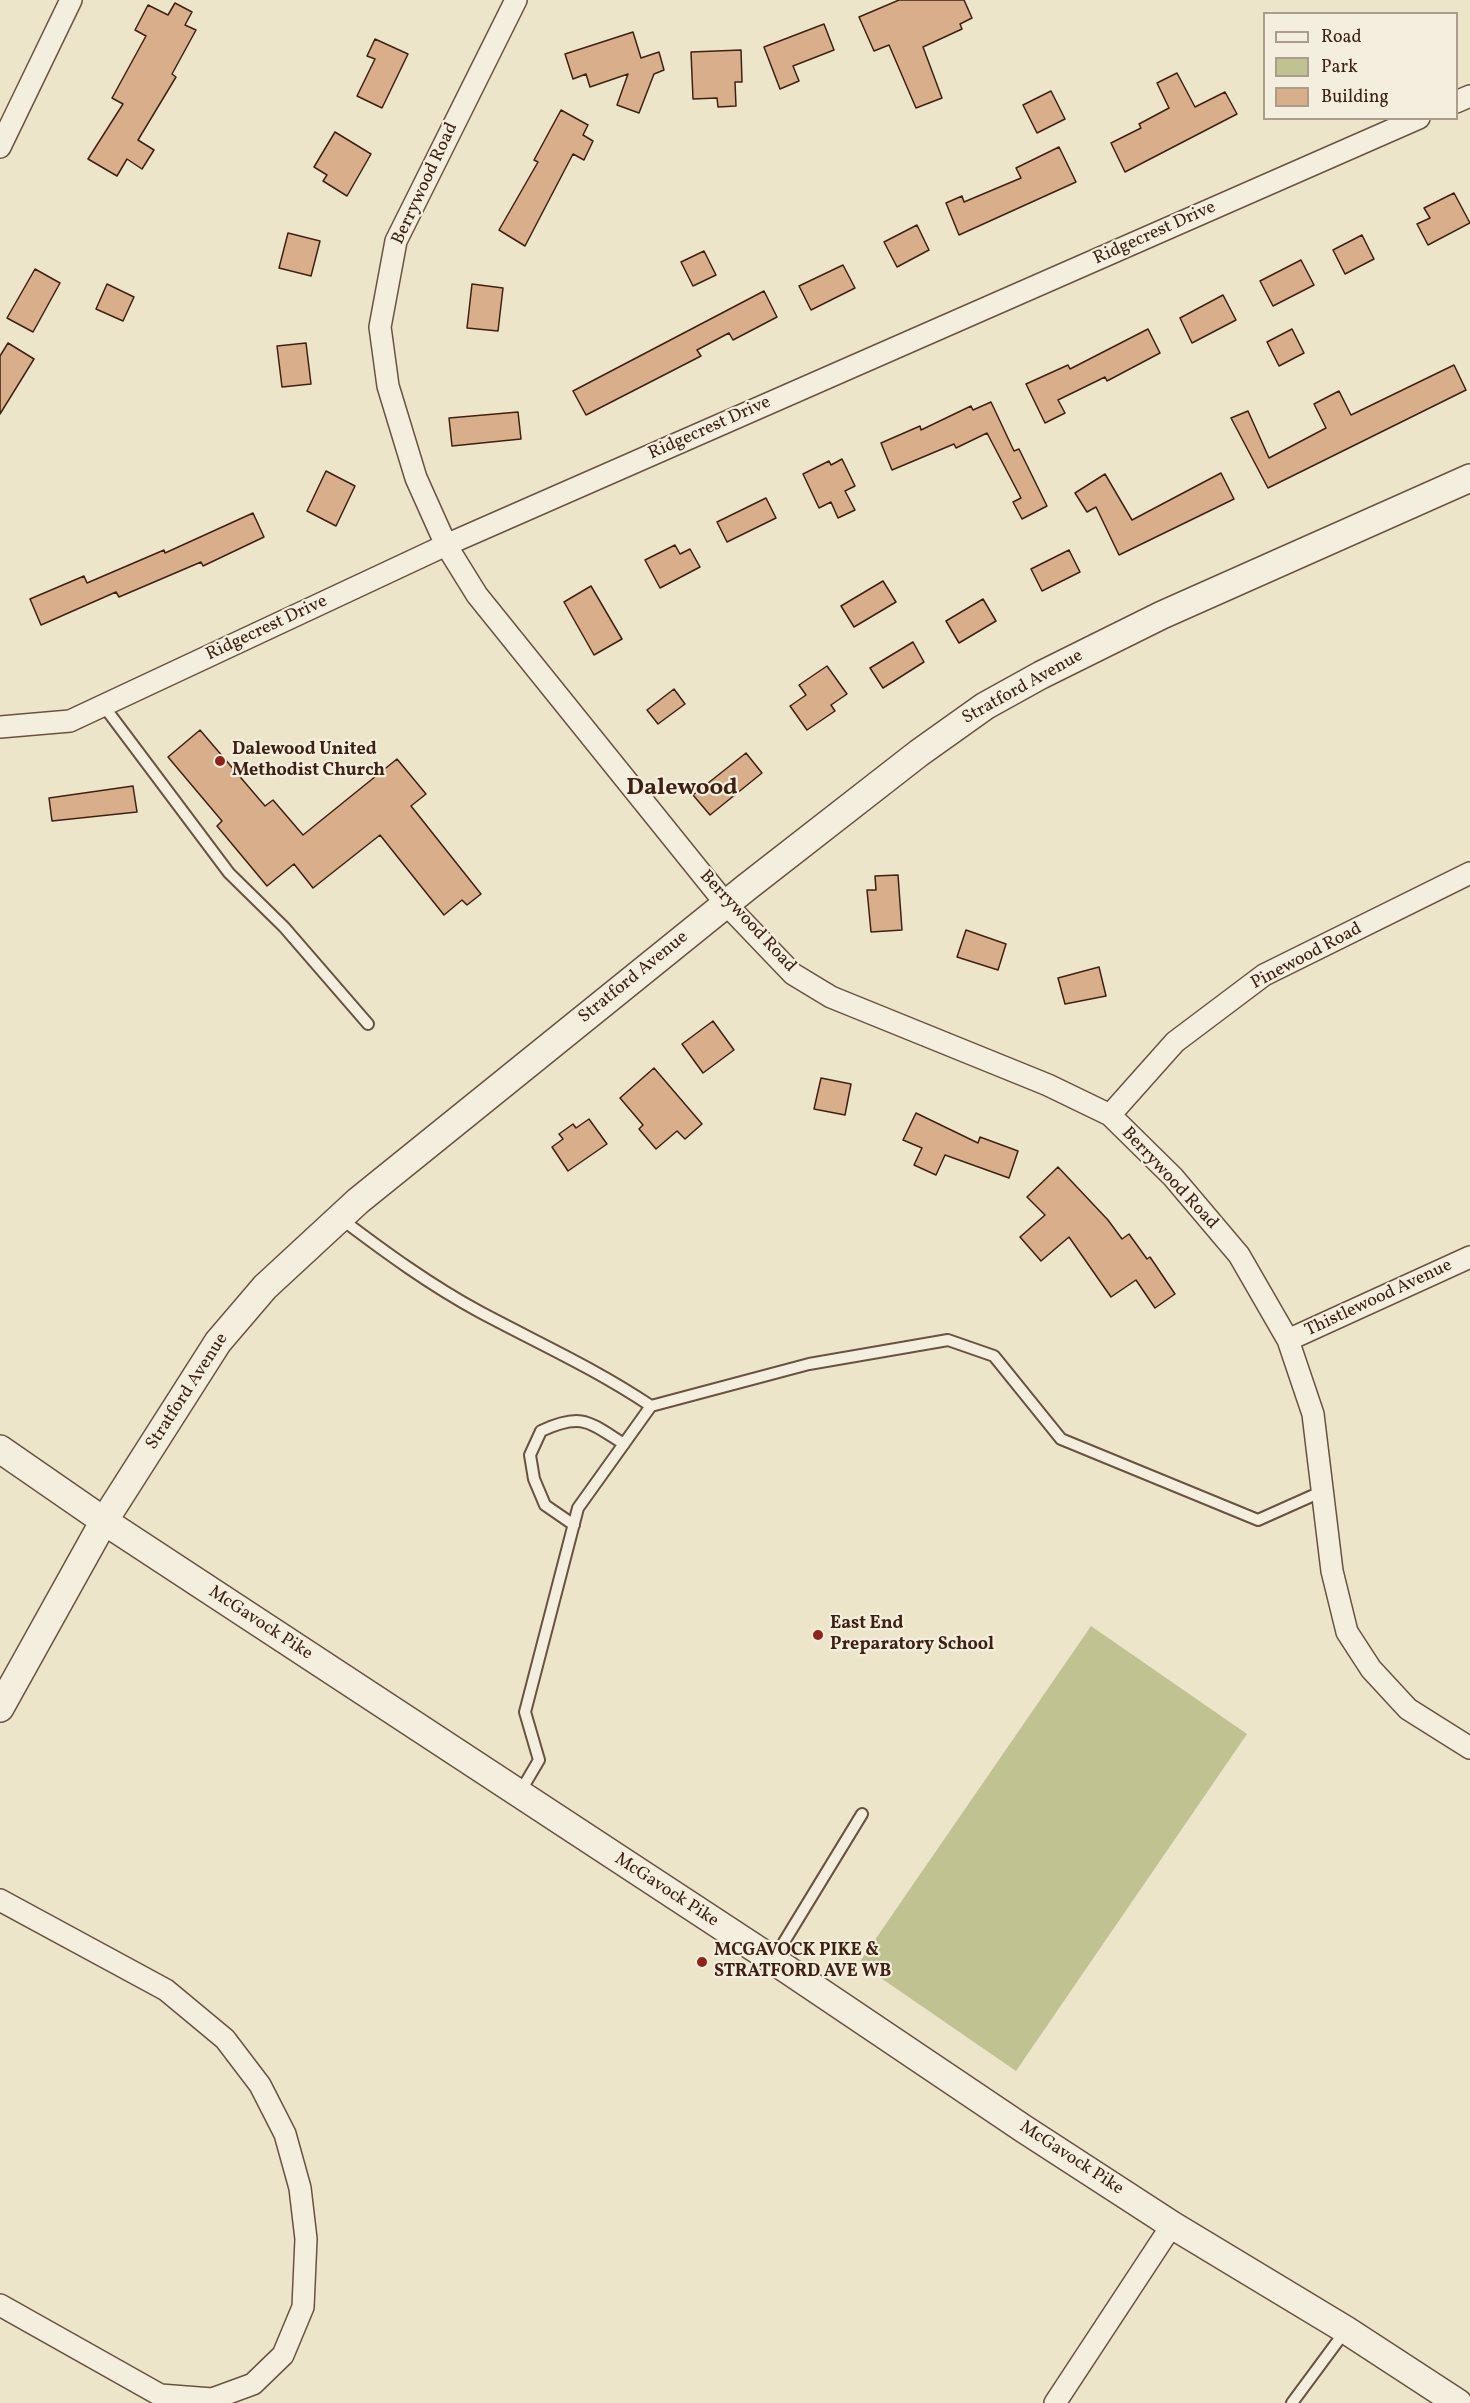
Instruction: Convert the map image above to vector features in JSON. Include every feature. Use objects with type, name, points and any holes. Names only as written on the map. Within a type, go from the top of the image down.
[{"type":"street","points":[[0,147],[71,0]]},
{"type":"street","name":"Berrywood Road","points":[[516,0],[396,241],[380,327],[388,386],[416,478],[446,545],[477,595],[726,904],[793,974],[831,997],[1048,1085],[1110,1115],[1173,1177],[1239,1255],[1288,1340],[1313,1414],[1332,1571],[1347,1632],[1371,1669],[1408,1709],[1470,1748]]},
{"type":"street","name":"Ridgecrest Drive","points":[[0,727],[70,720],[446,545],[1414,120]]},
{"type":"street","name":"Stratford Avenue","points":[[0,1708],[105,1521],[218,1342],[265,1287],[340,1218],[726,904],[919,753],[985,706],[1041,675],[1162,615],[1470,478]]},
{"type":"street","name":"Pinewood Road","points":[[1110,1115],[1175,1042],[1264,975],[1470,873]]},
{"type":"street","name":"Thistlewood Avenue","points":[[1288,1340],[1470,1257]]},
{"type":"street","name":"McGavock Pike","points":[[0,1449],[519,1795],[773,1960],[889,2040],[1172,2225],[1346,2330],[1458,2403]]},
{"type":"street","points":[[0,1900],[166,1990],[225,2039],[260,2085],[288,2145],[300,2188],[306,2239],[303,2307],[283,2355],[253,2384],[212,2399],[160,2395],[0,2305]]},
{"type":"street","points":[[1055,2403],[1172,2225]]},
{"type":"lane","points":[[103,705],[229,873],[284,927],[368,1024]]},
{"type":"lane","points":[[340,1218],[400,1264],[478,1311],[605,1376],[651,1406]]},
{"type":"lane","points":[[519,1795],[539,1760],[525,1712],[578,1508],[651,1406],[809,1364],[948,1340],[994,1356],[1061,1439],[1258,1521],[1323,1491]]},
{"type":"lane","points":[[574,1525],[545,1505],[534,1479],[531,1455],[541,1431],[564,1420],[587,1421],[624,1444]]},
{"type":"lane","points":[[773,1960],[862,1814]]},
{"type":"lane","points":[[1292,2403],[1346,2330]]},
{"type":"green space","points":[[1091,1626],[1247,1734],[1016,2071],[859,1963]]},
{"type":"building","points":[[899,0],[964,0],[972,18],[960,24],[962,29],[923,47],[942,98],[916,108],[889,45],[874,51],[859,17]]},
{"type":"building","points":[[175,3],[192,12],[185,25],[196,30],[172,74],[176,77],[138,140],[154,150],[142,169],[127,159],[117,176],[88,159],[123,104],[112,98],[146,36],[135,30],[148,5],[168,15]]},
{"type":"building","points":[[824,24],[834,50],[793,66],[799,81],[780,89],[764,47]]},
{"type":"building","points":[[633,32],[641,58],[659,52],[664,70],[654,74],[639,113],[617,105],[628,74],[590,87],[586,74],[573,79],[565,54]]},
{"type":"building","points":[[375,39],[408,54],[382,108],[357,96],[375,59],[367,56]]},
{"type":"building","points":[[741,50],[742,82],[735,82],[736,106],[718,107],[717,98],[693,99],[691,52]]},
{"type":"building","points":[[1177,73],[1195,107],[1225,92],[1237,114],[1125,172],[1111,143],[1141,128],[1139,124],[1169,108],[1157,83]]},
{"type":"building","points":[[1051,91],[1065,119],[1037,133],[1023,105]]},
{"type":"building","points":[[561,110],[588,125],[583,135],[593,141],[584,160],[573,154],[525,246],[499,230],[538,162],[534,160]]},
{"type":"building","points":[[335,132],[371,154],[347,196],[323,181],[327,175],[314,167]]},
{"type":"building","points":[[1059,147],[1076,182],[959,235],[946,203],[962,196],[964,202],[1021,178],[1016,168]]},
{"type":"building","points":[[1454,193],[1470,223],[1428,245],[1417,224],[1430,218],[1424,208]]},
{"type":"building","points":[[917,225],[929,250],[897,267],[884,242]]},
{"type":"building","points":[[288,233],[320,241],[311,276],[279,268]]},
{"type":"building","points":[[1362,235],[1374,259],[1345,274],[1333,250]]},
{"type":"building","points":[[704,251],[716,275],[693,286],[681,262]]},
{"type":"building","points":[[1301,260],[1314,285],[1273,306],[1260,281]]},
{"type":"building","points":[[843,265],[855,288],[811,310],[799,286]]},
{"type":"building","points":[[35,269],[60,283],[33,332],[7,318]]},
{"type":"building","points":[[107,284],[134,297],[123,321],[96,309]]},
{"type":"building","points":[[472,284],[503,288],[498,331],[467,328]]},
{"type":"building","points":[[764,291],[777,317],[733,340],[729,333],[697,350],[701,356],[586,415],[573,391]]},
{"type":"building","points":[[1223,295],[1236,320],[1192,343],[1180,318]]},
{"type":"building","points":[[1148,329],[1160,353],[1107,381],[1105,377],[1058,400],[1065,413],[1045,423],[1026,384],[1068,365],[1070,369]]},
{"type":"building","points":[[1292,329],[1304,353],[1279,366],[1267,342]]},
{"type":"building","points":[[8,343],[34,359],[0,414],[0,356]]},
{"type":"building","points":[[306,343],[311,384],[282,387],[277,346]]},
{"type":"building","points":[[1454,365],[1466,390],[1268,488],[1231,418],[1248,411],[1269,458],[1326,428],[1314,404],[1339,391],[1351,415]]},
{"type":"building","points":[[991,402],[1014,451],[1019,449],[1047,506],[1022,519],[1013,502],[1021,498],[987,433],[956,448],[954,444],[892,470],[881,443],[920,426],[921,430],[971,406],[973,410]]},
{"type":"building","points":[[518,412],[521,439],[452,446],[449,418]]},
{"type":"building","points":[[842,459],[855,486],[845,491],[855,510],[838,518],[831,502],[819,508],[803,474],[829,461],[831,465]]},
{"type":"building","points":[[326,471],[355,486],[336,526],[307,511]]},
{"type":"building","points":[[1221,473],[1234,499],[1119,555],[1096,507],[1087,512],[1075,493],[1105,474],[1132,520]]},
{"type":"building","points":[[766,498],[776,518],[727,542],[717,522]]},
{"type":"building","points":[[253,513],[264,537],[203,566],[201,562],[119,597],[116,592],[41,625],[30,599],[84,576],[87,583],[164,550],[165,553]]},
{"type":"building","points":[[675,545],[680,554],[690,549],[700,567],[660,588],[645,560]]},
{"type":"building","points":[[1069,550],[1080,572],[1042,591],[1031,569]]},
{"type":"building","points":[[883,581],[896,602],[854,627],[841,606]]},
{"type":"building","points":[[591,586],[622,639],[594,655],[564,602]]},
{"type":"building","points":[[983,599],[996,621],[959,643],[946,621]]},
{"type":"building","points":[[913,642],[924,662],[883,688],[870,668]]},
{"type":"building","points":[[827,666],[847,694],[831,705],[835,711],[807,730],[790,706],[806,695],[799,685]]},
{"type":"building","points":[[674,689],[685,704],[658,724],[647,710]]},
{"type":"building","points":[[200,730],[265,806],[273,800],[303,835],[397,759],[426,794],[411,806],[481,894],[467,905],[462,900],[444,915],[380,835],[313,888],[294,864],[267,886],[217,826],[222,821],[168,757]]},
{"type":"building","points":[[746,753],[762,773],[710,815],[693,795]]},
{"type":"building","points":[[133,786],[137,812],[52,821],[49,798]]},
{"type":"building","points":[[898,875],[902,930],[871,932],[867,890],[876,890],[875,876]]},
{"type":"building","points":[[966,930],[1006,944],[998,970],[957,957]]},
{"type":"building","points":[[1099,967],[1106,996],[1065,1004],[1058,978]]},
{"type":"building","points":[[713,1021],[734,1050],[703,1073],[682,1044]]},
{"type":"building","points":[[654,1068],[702,1124],[685,1139],[677,1131],[656,1149],[639,1129],[643,1125],[620,1098]]},
{"type":"building","points":[[821,1078],[851,1084],[845,1115],[814,1109]]},
{"type":"building","points":[[916,1113],[978,1143],[980,1137],[1018,1151],[1009,1178],[945,1155],[936,1175],[914,1165],[922,1148],[903,1140]]},
{"type":"building","points":[[589,1119],[607,1144],[568,1171],[552,1147],[563,1139],[559,1134],[573,1124],[576,1128]]},
{"type":"building","points":[[1058,1167],[1108,1220],[1122,1239],[1129,1234],[1147,1259],[1150,1257],[1175,1294],[1155,1308],[1136,1280],[1111,1297],[1069,1237],[1041,1261],[1020,1237],[1045,1215],[1027,1197]]},
{"type":"place","name":"Dalewood United Methodist Church","points":[[220,761]]},
{"type":"place","name":"East End Preparatory School","points":[[818,1635]]},
{"type":"place","name":"MCGAVOCK PIKE & STRATFORD AVE WB","points":[[702,1962]]},
{"type":"district","name":"Dalewood","points":[[682,790]]}]
